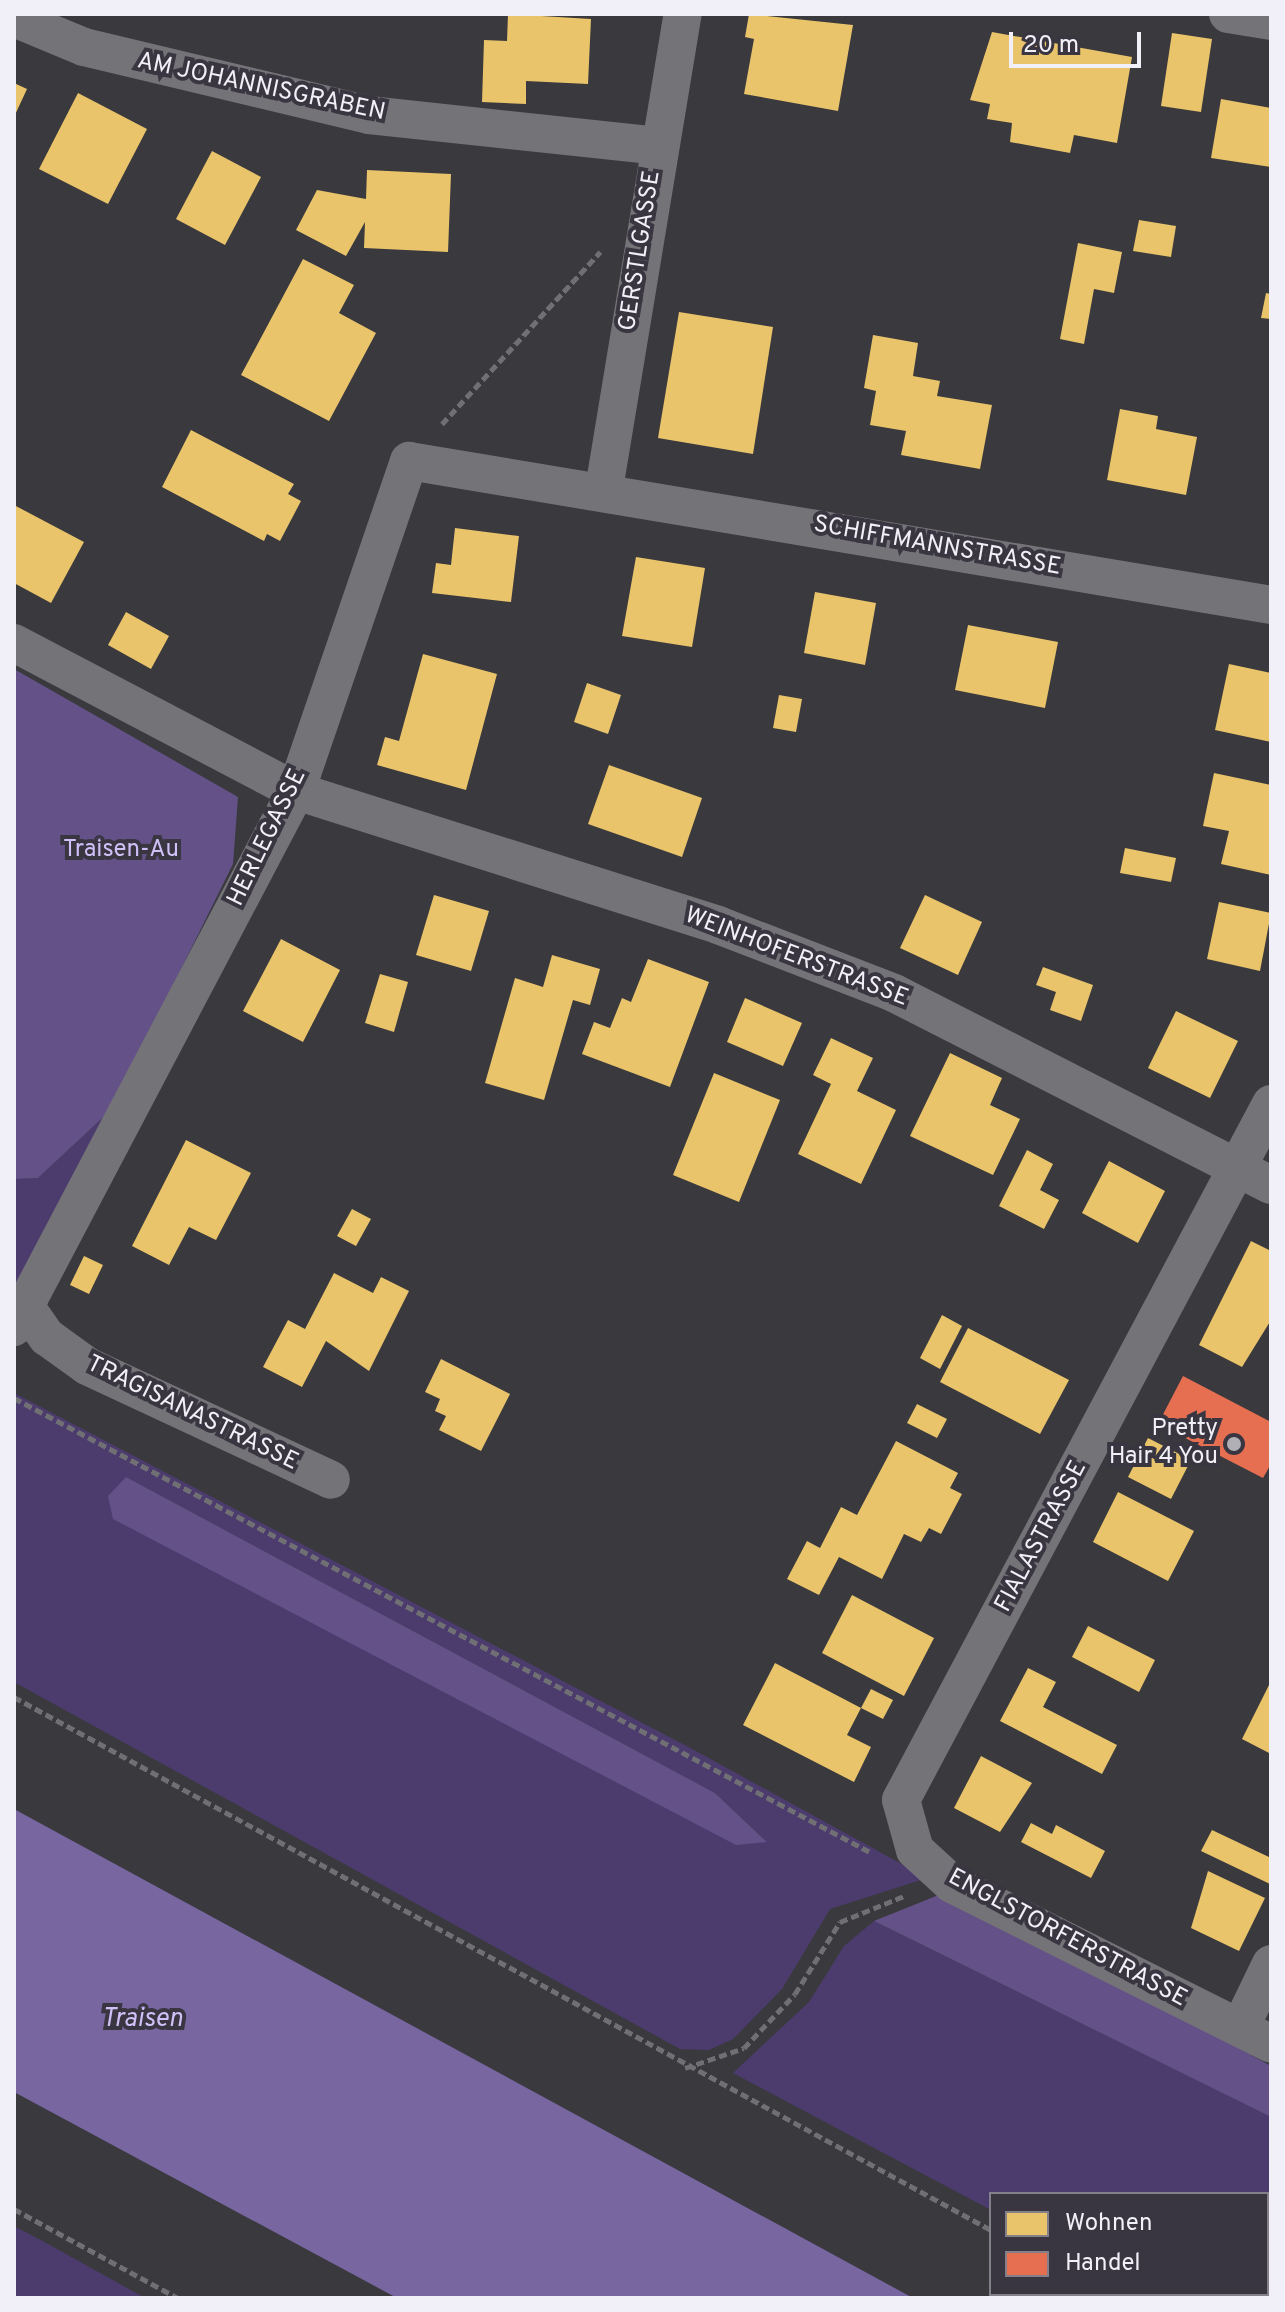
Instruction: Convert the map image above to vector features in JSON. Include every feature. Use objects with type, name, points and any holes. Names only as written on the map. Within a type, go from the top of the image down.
[{"type":"street","name":"GERSTLGASSE","points":[[604,489],[658,146],[683,14]]},
{"type":"street","points":[[1228,14],[1271,21]]},
{"type":"street","name":"AM JOHANNISGRABEN","points":[[14,18],[84,47],[354,112],[658,146]]},
{"type":"street","points":[[409,461],[604,489]]},
{"type":"street","name":"HERLEGASSE","points":[[20,1317],[296,791],[409,461]]},
{"type":"street","name":"SCHIFFMANNSTRASSE","points":[[604,489],[1271,605]]},
{"type":"street","points":[[14,643],[296,791]]},
{"type":"street","name":"WEINHOFERSTRASSE","points":[[296,791],[718,925],[894,993],[1255,1177]]},
{"type":"street","name":"FIALASTRASSE","points":[[901,1800],[1255,1177],[1271,1104]]},
{"type":"street","name":"TRAGISANASTRASSE","points":[[20,1317],[87,1366],[331,1480]]},
{"type":"street","name":"ENGLSTORFERSTRASSE","points":[[901,1800],[915,1850],[952,1884],[1255,2036]]},
{"type":"street","points":[[1255,2036],[1271,1964]]},
{"type":"path","points":[[409,461],[650,197]]},
{"type":"path","points":[[14,1398],[881,1857]]},
{"type":"path","points":[[14,1697],[685,2068],[989,2229]]},
{"type":"path","points":[[685,2068],[744,2048],[795,1994],[840,1922],[952,1884]]},
{"type":"path","points":[[14,2209],[178,2298]]},
{"type":"shaded area","points":[[112,1109],[14,1302],[14,1179],[38,1178]]},
{"type":"shaded area","points":[[14,1393],[694,1750],[927,1878],[830,1909],[782,1989],[733,2039],[709,2050],[680,2049],[14,1682]],"holes":[[[126,1477],[715,1793],[766,1841]]]},
{"type":"shaded area","points":[[874,1921],[1271,2117],[1271,2298],[1210,2296],[1269,2296],[1269,2192],[989,2192],[989,2209],[733,2073],[809,2002],[844,1946]]},
{"type":"shaded area","points":[[14,2226],[48,2244],[145,2298],[14,2298]]},
{"type":"green space","name":"Traisen-Au","points":[[14,669],[238,797],[233,864],[112,1109],[38,1178],[14,1179]]},
{"type":"green space","points":[[126,1477],[715,1793],[767,1842],[736,1845],[113,1519],[108,1496]]},
{"type":"green space","points":[[951,1890],[1271,2066],[1271,2117],[874,1921]]},
{"type":"water","name":"Traisen","points":[[14,1809],[913,2298],[397,2298],[14,2092]]},
{"type":"building: Wohnen","points":[[508,14],[591,19],[588,84],[526,81],[526,104],[482,102],[484,40],[507,41]]},
{"type":"building: Wohnen","points":[[749,14],[853,25],[838,111],[744,94],[754,39],[745,37]]},
{"type":"building: Wohnen","points":[[992,32],[1132,57],[1117,143],[1074,135],[1070,153],[1010,142],[1012,123],[987,119],[990,104],[970,100]]},
{"type":"building: Wohnen","points":[[1172,33],[1212,39],[1201,112],[1161,106]]},
{"type":"building: Wohnen","points":[[14,83],[27,89],[14,117]]},
{"type":"building: Wohnen","points":[[78,93],[147,129],[108,204],[39,169]]},
{"type":"building: Wohnen","points":[[1221,99],[1271,108],[1271,167],[1211,158]]},
{"type":"building: Wohnen","points":[[212,151],[261,177],[225,245],[176,219]]},
{"type":"building: Wohnen","points":[[367,170],[451,174],[448,252],[364,248],[365,222],[346,256],[296,230],[317,190],[366,199]]},
{"type":"building: Wohnen","points":[[1139,220],[1176,226],[1171,257],[1133,251]]},
{"type":"building: Wohnen","points":[[1078,243],[1122,252],[1114,293],[1094,289],[1084,344],[1060,339]]},
{"type":"building: Wohnen","points":[[303,259],[354,285],[339,313],[376,333],[329,421],[241,375]]},
{"type":"building: Wohnen","points":[[1266,293],[1271,294],[1271,319],[1261,318]]},
{"type":"building: Wohnen","points":[[679,312],[773,327],[753,454],[658,438]]},
{"type":"building: Wohnen","points":[[873,335],[918,343],[913,376],[940,381],[937,396],[992,405],[980,469],[901,455],[906,431],[870,425],[876,391],[864,388]]},
{"type":"building: Wohnen","points":[[1120,409],[1158,416],[1156,429],[1197,437],[1186,495],[1107,480]]},
{"type":"building: Wohnen","points":[[191,430],[294,484],[288,494],[301,501],[280,541],[267,534],[264,541],[162,487]]},
{"type":"building: Wohnen","points":[[14,505],[84,542],[51,603],[14,583]]},
{"type":"building: Wohnen","points":[[455,528],[519,536],[511,602],[432,593],[436,563],[451,565]]},
{"type":"building: Wohnen","points":[[636,557],[705,568],[692,647],[622,636]]},
{"type":"building: Wohnen","points":[[815,592],[876,603],[865,665],[804,653]]},
{"type":"building: Wohnen","points":[[126,612],[169,636],[151,669],[108,645]]},
{"type":"building: Wohnen","points":[[968,625],[1058,642],[1045,708],[955,690]]},
{"type":"building: Wohnen","points":[[423,654],[497,674],[466,790],[377,765],[385,737],[399,741]]},
{"type":"building: Wohnen","points":[[1229,664],[1271,673],[1271,742],[1215,730]]},
{"type":"building: Wohnen","points":[[587,683],[621,695],[608,734],[574,722]]},
{"type":"building: Wohnen","points":[[779,695],[802,699],[796,732],[773,728]]},
{"type":"building: Wohnen","points":[[609,765],[702,798],[682,857],[588,824]]},
{"type":"building: Wohnen","points":[[1214,773],[1271,785],[1271,875],[1221,864],[1229,831],[1203,826]]},
{"type":"building: Wohnen","points":[[1125,848],[1176,858],[1171,882],[1120,873]]},
{"type":"building: Wohnen","points":[[434,895],[489,911],[471,971],[416,955]]},
{"type":"building: Wohnen","points":[[925,895],[982,922],[958,975],[900,948]]},
{"type":"building: Wohnen","points":[[1219,902],[1271,913],[1260,971],[1207,959]]},
{"type":"building: Wohnen","points":[[281,939],[340,970],[303,1042],[243,1011]]},
{"type":"building: Wohnen","points":[[552,955],[600,969],[590,1005],[573,1000],[544,1100],[485,1083],[515,978],[543,987]]},
{"type":"building: Wohnen","points":[[648,959],[709,982],[670,1087],[582,1054],[594,1022],[610,1028],[622,998],[631,1002]]},
{"type":"building: Wohnen","points":[[1043,967],[1093,985],[1081,1021],[1050,1010],[1056,992],[1036,985]]},
{"type":"building: Wohnen","points":[[380,974],[408,982],[394,1032],[365,1023]]},
{"type":"building: Wohnen","points":[[745,998],[802,1023],[783,1066],[727,1042]]},
{"type":"building: Wohnen","points":[[1176,1011],[1238,1041],[1210,1098],[1148,1068]]},
{"type":"building: Wohnen","points":[[831,1038],[873,1058],[857,1091],[896,1110],[861,1184],[798,1154],[831,1084],[813,1075]]},
{"type":"building: Wohnen","points":[[950,1053],[1002,1078],[990,1105],[1020,1119],[993,1175],[910,1136]]},
{"type":"building: Wohnen","points":[[714,1073],[780,1100],[739,1202],[673,1175]]},
{"type":"building: Wohnen","points":[[186,1140],[251,1173],[216,1240],[189,1227],[169,1265],[132,1246]]},
{"type":"building: Wohnen","points":[[1027,1150],[1053,1164],[1040,1190],[1059,1200],[1044,1229],[999,1206]]},
{"type":"building: Wohnen","points":[[1109,1161],[1165,1191],[1138,1243],[1082,1213]]},
{"type":"building: Wohnen","points":[[352,1209],[371,1219],[356,1246],[337,1236]]},
{"type":"building: Wohnen","points":[[1251,1241],[1271,1251],[1271,1320],[1242,1367],[1199,1345]]},
{"type":"building: Wohnen","points":[[84,1256],[103,1265],[89,1294],[70,1285]]},
{"type":"building: Wohnen","points":[[334,1273],[373,1293],[381,1277],[409,1291],[369,1371],[326,1341],[302,1387],[263,1367],[288,1320],[305,1329]]},
{"type":"building: Wohnen","points":[[942,1315],[962,1326],[940,1369],[920,1358]]},
{"type":"building: Wohnen","points":[[968,1328],[1069,1380],[1040,1434],[940,1382]]},
{"type":"building: Wohnen","points":[[441,1359],[510,1394],[481,1451],[439,1430],[446,1416],[435,1411],[440,1399],[425,1392]]},
{"type":"building: Wohnen","points":[[917,1404],[947,1419],[937,1438],[907,1423]]},
{"type":"building: Wohnen","points":[[1148,1438],[1191,1460],[1171,1499],[1128,1477]]},
{"type":"building: Wohnen","points":[[896,1441],[958,1473],[950,1488],[962,1494],[941,1534],[929,1528],[921,1542],[904,1534],[882,1579],[839,1557],[819,1595],[787,1579],[807,1541],[820,1548],[841,1507],[857,1515]]},
{"type":"building: Wohnen","points":[[1118,1492],[1194,1531],[1168,1581],[1093,1542]]},
{"type":"building: Wohnen","points":[[852,1595],[934,1638],[904,1696],[822,1653]]},
{"type":"building: Wohnen","points":[[1088,1626],[1155,1660],[1139,1692],[1072,1657]]},
{"type":"building: Wohnen","points":[[775,1663],[861,1708],[847,1735],[871,1747],[854,1782],[743,1725]]},
{"type":"building: Wohnen","points":[[1028,1668],[1056,1682],[1043,1707],[1117,1745],[1102,1774],[1000,1721]]},
{"type":"building: Wohnen","points":[[1271,1681],[1271,1754],[1242,1739]]},
{"type":"building: Wohnen","points":[[871,1689],[893,1700],[883,1719],[861,1708]]},
{"type":"building: Wohnen","points":[[981,1756],[1032,1783],[1000,1832],[954,1808]]},
{"type":"building: Wohnen","points":[[1031,1823],[1052,1834],[1056,1825],[1105,1851],[1091,1878],[1021,1842]]},
{"type":"building: Wohnen","points":[[1212,1830],[1271,1858],[1270,1884],[1201,1851]]},
{"type":"building: Wohnen","points":[[1208,1871],[1265,1898],[1239,1951],[1191,1928]]},
{"type":"building: Handel","name":"Pretty Hair 4 You","points":[[1183,1376],[1271,1422],[1271,1464],[1263,1478],[1158,1424]]},
{"type":"place","name":"Pretty Hair 4 You","points":[[1234,1444]]}]
